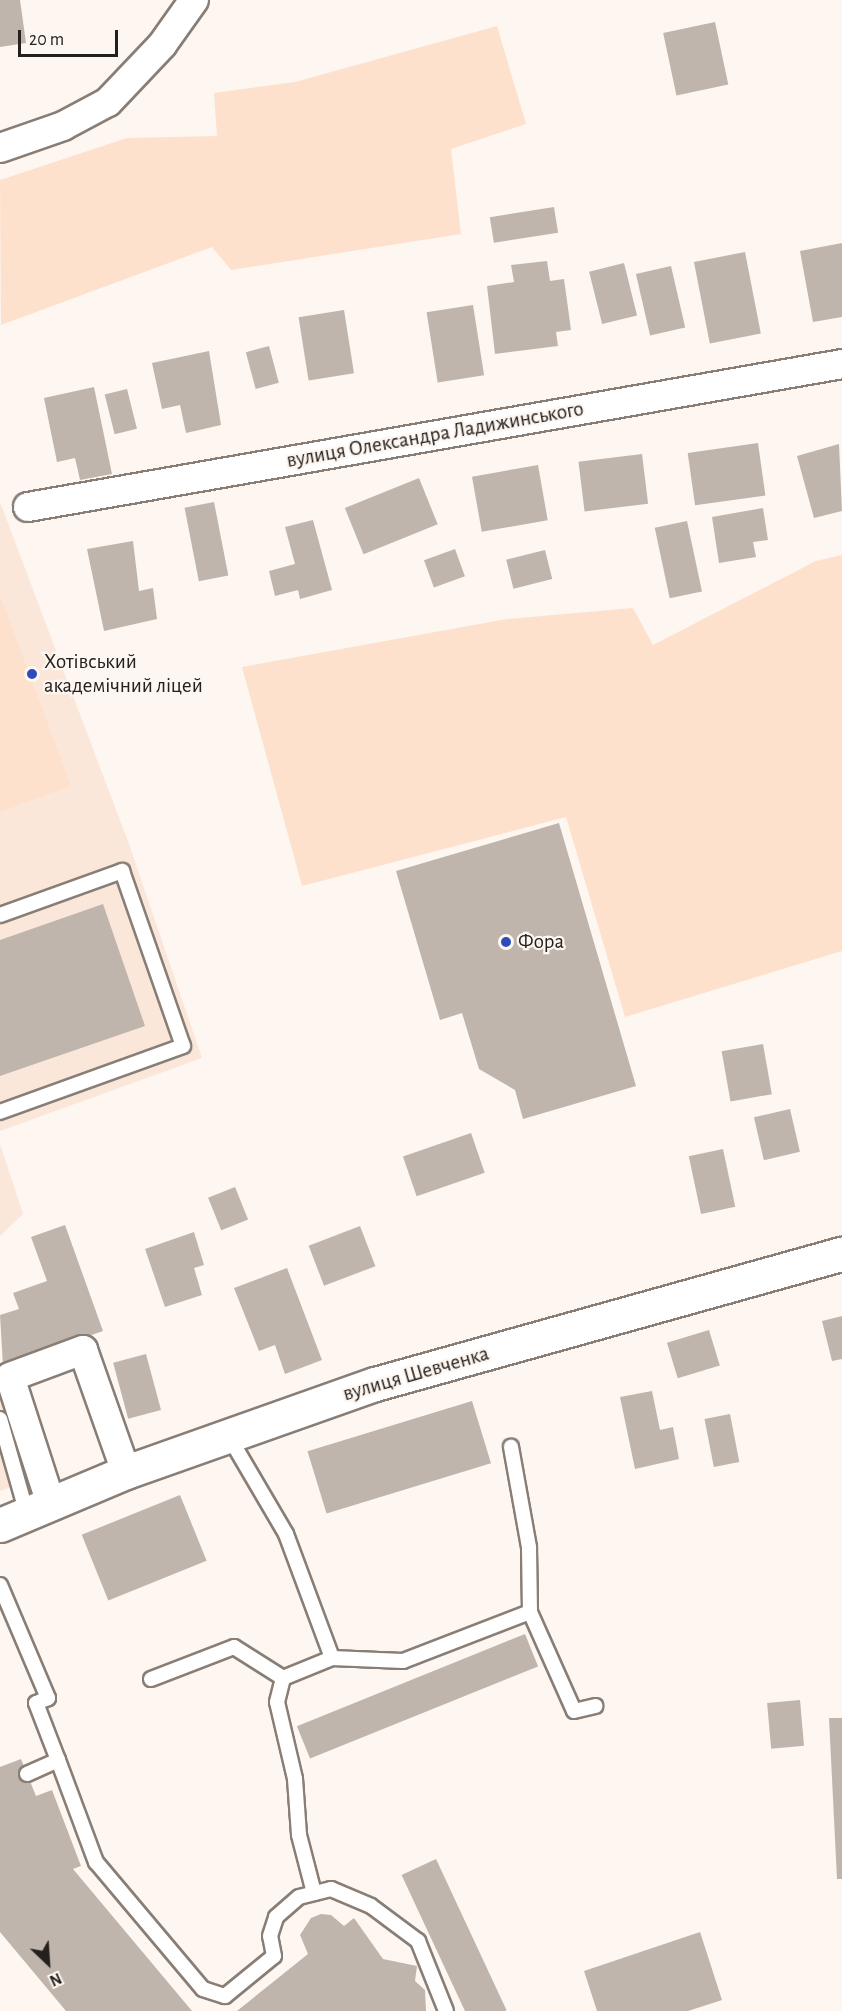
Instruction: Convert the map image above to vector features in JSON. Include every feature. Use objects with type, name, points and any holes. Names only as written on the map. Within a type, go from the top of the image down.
[{"type":"street","points":[[0,148],[63,126],[108,102],[162,45],[194,0]]},
{"type":"street","name":"вулиця Олександра Ладижинського","points":[[28,507],[842,363]]},
{"type":"street","name":"вулиця Шевченка","points":[[26,1514],[126,1472],[375,1384],[842,1254]]},
{"type":"street","points":[[26,1514],[10,1377],[83,1350],[126,1472]]},
{"type":"lane","points":[[0,915],[122,871],[183,1047],[0,1112]]},
{"type":"lane","points":[[0,1419],[26,1514]]},
{"type":"lane","points":[[228,1435],[286,1534],[332,1658]]},
{"type":"lane","points":[[511,1447],[529,1547],[530,1612],[574,1711],[595,1706]]},
{"type":"lane","points":[[0,1585],[48,1698],[36,1703],[96,1862],[203,1989],[225,1996],[274,1956],[270,1936],[276,1917],[299,1897],[331,1889],[371,1906],[418,1941],[446,2011]]},
{"type":"lane","points":[[283,1678],[332,1658],[403,1661],[530,1612]]},
{"type":"lane","points":[[151,1679],[234,1647],[283,1678]]},
{"type":"lane","points":[[283,1678],[277,1702],[295,1779],[299,1835],[314,1893]]},
{"type":"lane","points":[[27,1774],[58,1760]]},
{"type":"shaded area","points":[[497,26],[526,124],[451,149],[461,234],[231,270],[212,247],[1,325],[0,180],[127,138],[217,136],[214,93],[295,82]]},
{"type":"shaded area","name":"Хотівський академічний ліцей","points":[[0,502],[130,847],[202,1058],[0,1131]]},
{"type":"shaded area","points":[[842,555],[842,951],[625,1017],[566,817],[302,886],[242,667],[507,619],[633,608],[653,645],[816,561]]},
{"type":"shaded area","points":[[0,595],[71,786],[0,812]]},
{"type":"shaded area","points":[[0,1144],[23,1214],[0,1236]]},
{"type":"shaded area","points":[[0,1386],[31,1480],[0,1491]]},
{"type":"building","points":[[0,0],[20,0],[26,43],[0,47]]},
{"type":"building","points":[[715,22],[728,85],[676,96],[663,33]]},
{"type":"building","points":[[554,207],[558,233],[494,243],[490,217]]},
{"type":"building","points":[[842,243],[842,317],[813,322],[800,251]]},
{"type":"building","points":[[745,252],[761,333],[710,343],[694,262]]},
{"type":"building","points":[[547,261],[550,281],[564,279],[571,330],[556,332],[558,346],[495,354],[487,286],[514,282],[511,265]]},
{"type":"building","points":[[624,263],[637,315],[602,324],[589,272]]},
{"type":"building","points":[[671,266],[685,327],[650,335],[636,274]]},
{"type":"building","points":[[473,305],[484,375],[438,382],[427,312]]},
{"type":"building","points":[[344,310],[354,373],[309,380],[299,317]]},
{"type":"building","points":[[269,346],[279,383],[256,389],[246,352]]},
{"type":"building","points":[[209,351],[221,425],[186,433],[180,405],[162,409],[152,363]]},
{"type":"building","points":[[94,387],[112,474],[80,480],[75,458],[57,462],[44,398]]},
{"type":"building","points":[[127,389],[137,429],[115,434],[105,395]]},
{"type":"building","points":[[758,443],[765,495],[695,505],[688,453]]},
{"type":"building","points":[[839,444],[842,511],[814,518],[797,456]]},
{"type":"building","points":[[642,454],[648,504],[585,511],[578,462]]},
{"type":"building","points":[[538,465],[548,520],[482,532],[472,477]]},
{"type":"building","points":[[419,478],[438,524],[364,554],[345,508]]},
{"type":"building","points":[[214,502],[228,576],[199,581],[185,508]]},
{"type":"building","points":[[763,508],[768,540],[753,542],[756,557],[719,563],[712,517]]},
{"type":"building","points":[[313,520],[332,590],[300,599],[298,590],[275,596],[269,571],[295,564],[285,527]]},
{"type":"building","points":[[687,521],[702,591],[670,598],[655,528]]},
{"type":"building","points":[[133,541],[139,591],[153,588],[157,619],[104,631],[87,549]]},
{"type":"building","points":[[455,549],[465,576],[434,588],[424,560]]},
{"type":"building","points":[[545,550],[552,579],[513,589],[506,560]]},
{"type":"building","name":"Фора","points":[[559,823],[636,1086],[523,1119],[515,1090],[479,1069],[462,1013],[440,1020],[396,871]]},
{"type":"building","points":[[103,904],[145,1026],[0,1076],[0,940]]},
{"type":"building","points":[[763,1044],[772,1094],[730,1102],[722,1051]]},
{"type":"building","points":[[790,1109],[800,1152],[764,1160],[754,1117]]},
{"type":"building","points":[[471,1133],[485,1173],[417,1196],[403,1156]]},
{"type":"building","points":[[723,1149],[735,1207],[701,1214],[689,1156]]},
{"type":"building","points":[[235,1187],[248,1219],[221,1230],[208,1198]]},
{"type":"building","points":[[65,1225],[103,1331],[3,1366],[0,1315],[19,1309],[13,1293],[47,1281],[31,1237]]},
{"type":"building","points":[[360,1226],[375,1266],[324,1286],[309,1246]]},
{"type":"building","points":[[194,1232],[204,1265],[194,1268],[202,1295],[165,1307],[145,1249]]},
{"type":"building","points":[[287,1268],[322,1360],[285,1374],[275,1345],[259,1351],[234,1288]]},
{"type":"building","points":[[842,1316],[842,1359],[832,1361],[822,1321]]},
{"type":"building","points":[[709,1330],[720,1365],[678,1378],[667,1343]]},
{"type":"building","points":[[146,1354],[161,1410],[128,1419],[113,1363]]},
{"type":"building","points":[[652,1391],[660,1430],[673,1427],[679,1459],[635,1469],[620,1397]]},
{"type":"building","points":[[472,1401],[491,1463],[327,1513],[308,1451]]},
{"type":"building","points":[[730,1414],[739,1462],[714,1467],[704,1419]]},
{"type":"building","points":[[180,1495],[207,1561],[108,1601],[82,1535]]},
{"type":"building","points":[[525,1634],[538,1666],[310,1759],[297,1726]]},
{"type":"building","points":[[800,1700],[804,1746],[771,1749],[767,1703]]},
{"type":"building","points":[[829,1718],[842,1718],[842,1879],[837,1879]]},
{"type":"building","points":[[21,1759],[36,1796],[52,1790],[81,1866],[73,1869],[192,2011],[66,2011],[0,1932],[0,1767]]},
{"type":"building","points":[[436,1859],[507,2010],[465,2011],[402,1875]]},
{"type":"building","points":[[321,1914],[331,1915],[344,1926],[354,1918],[383,1959],[417,1966],[415,1981],[425,1990],[426,2011],[237,2011],[308,1954],[300,1935],[311,1918]]},
{"type":"building","points":[[700,1932],[722,2000],[688,2011],[597,2011],[584,1971]]},
{"type":"place","name":"Хотівський академічний ліцей","points":[[32,674]]},
{"type":"place","name":"Фора","points":[[506,942]]}]
